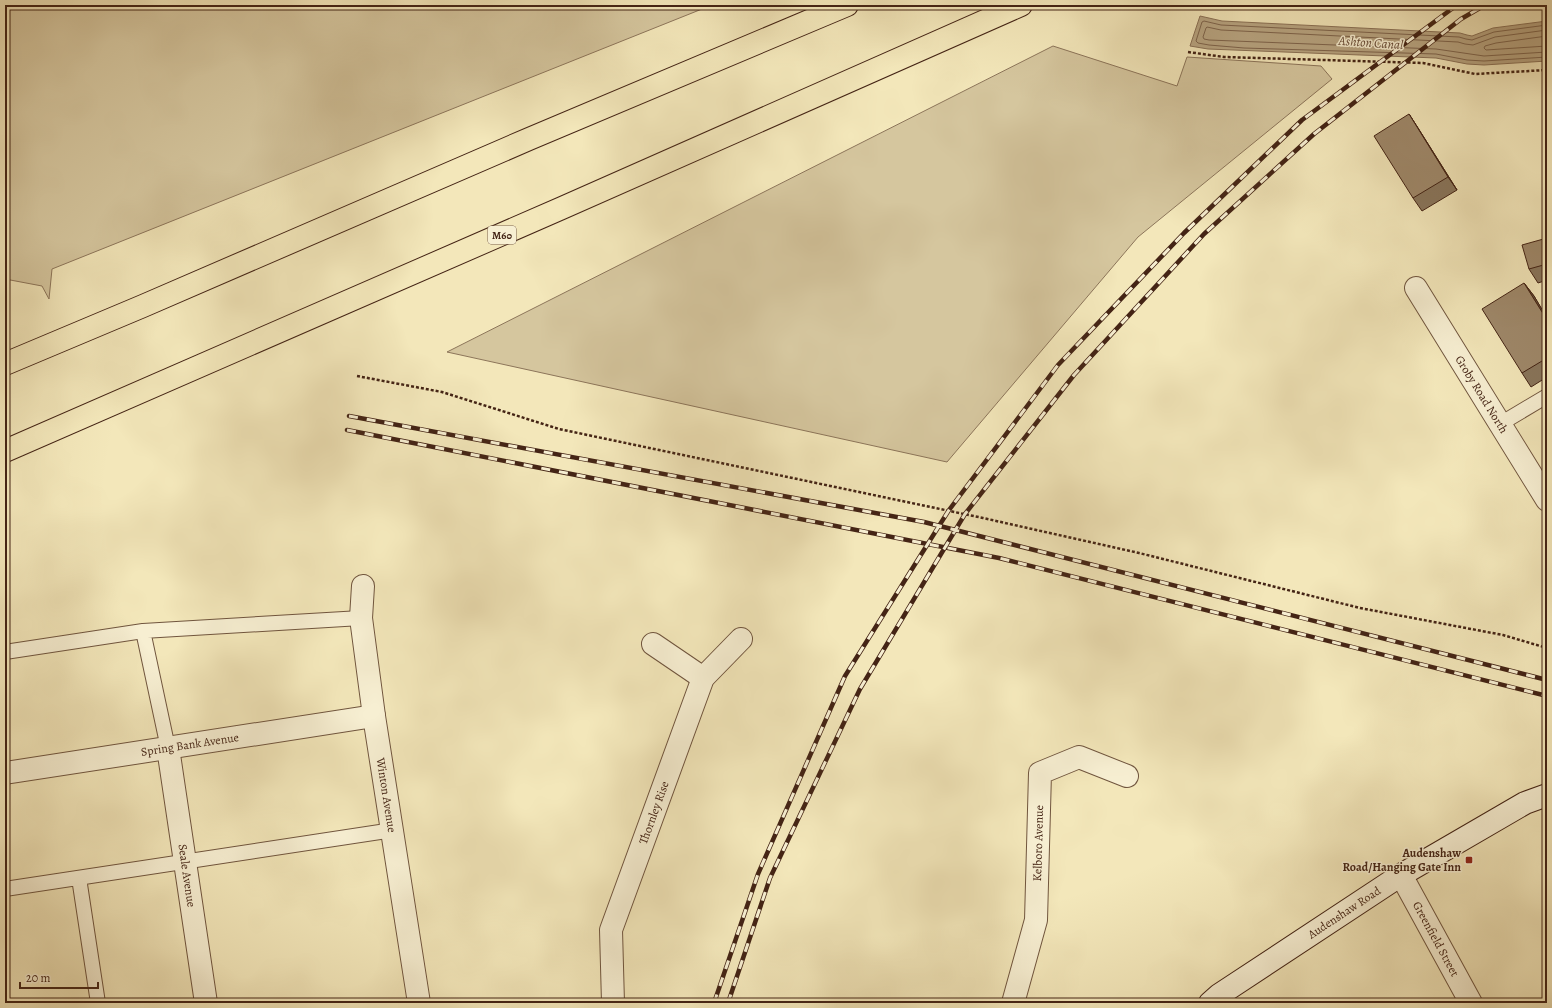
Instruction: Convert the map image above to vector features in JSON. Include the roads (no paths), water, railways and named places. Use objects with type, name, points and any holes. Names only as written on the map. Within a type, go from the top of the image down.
[{"type":"highway","points":[[5,364],[847,5]]},
{"type":"highway","name":"M60","points":[[5,451],[562,208],[1021,5]]},
{"type":"highway","name":"M60","points":[[998,15],[1034,5]]},
{"type":"street","name":"Groby Road North","points":[[1416,288],[1547,500]]},
{"type":"street","name":"Winton Avenue","points":[[364,586],[361,618],[374,716],[419,1003]]},
{"type":"street","name":"Thornley Rise","points":[[613,1003],[611,930],[703,678],[741,639]]},
{"type":"street","points":[[653,644],[703,678]]},
{"type":"street","name":"Spring Bank Avenue","points":[[5,773],[374,716]]},
{"type":"street","name":"Seale Avenue","points":[[168,748],[206,1003]]},
{"type":"street","name":"Kelboro Avenue","points":[[1013,1003],[1036,920],[1040,773],[1079,757],[1127,776]]},
{"type":"street","name":"Audenshaw Road","points":[[1217,1000],[1400,875],[1526,803],[1547,795]]},
{"type":"street","name":"Greenfield Street","points":[[1400,875],[1470,1002]]},
{"type":"lane","points":[[1500,424],[1547,396]]},
{"type":"lane","points":[[5,652],[143,631],[361,618]]},
{"type":"lane","points":[[143,631],[168,748]]},
{"type":"lane","points":[[5,889],[393,830]]},
{"type":"lane","points":[[79,878],[98,1003]]},
{"type":"water","name":"Ashton Canal","points":[[1200,16],[1222,21],[1460,33],[1472,36],[1493,28],[1547,21],[1547,61],[1484,65],[1467,64],[1436,58],[1208,49],[1190,46]]},
{"type":"railway","points":[[714,1003],[758,874],[845,676],[949,510],[1058,365],[1184,233],[1302,120],[1457,5]]},
{"type":"railway","points":[[728,1003],[770,878],[860,689],[965,514],[1074,375],[1204,234],[1314,134],[1461,19],[1485,5]]},
{"type":"railway","points":[[349,416],[924,522],[1547,680]]},
{"type":"railway","points":[[347,430],[999,558],[1547,696]]},
{"type":"place","name":"Audenshaw Road/Hanging Gate Inn","points":[[1469,860]]}]
